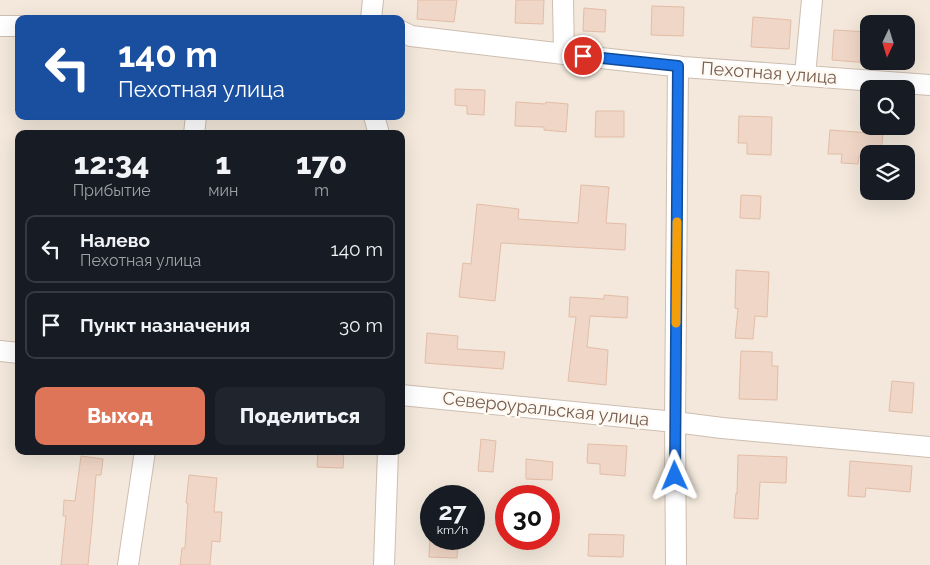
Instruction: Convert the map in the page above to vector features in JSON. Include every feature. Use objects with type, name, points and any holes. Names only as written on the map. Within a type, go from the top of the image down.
[{"type":"street","points":[[563,0],[564,54]]},
{"type":"street","points":[[805,75],[812,0]]},
{"type":"street","points":[[0,26],[15,26]]},
{"type":"street","name":"Пехотная улица","points":[[405,33],[411,36],[678,66],[930,85]]},
{"type":"street","points":[[676,565],[675,422],[678,66]]},
{"type":"street","points":[[0,352],[15,353]]},
{"type":"street","name":"Североуральская улица","points":[[405,395],[930,447]]},
{"type":"street","points":[[128,565],[144,455]]},
{"type":"street","points":[[384,565],[388,455]]},
{"type":"shaded area","points":[[0,0],[930,0],[930,565],[0,565]]},
{"type":"building","points":[[418,0],[457,0],[454,22],[417,19]]},
{"type":"building","points":[[516,0],[544,0],[543,24],[515,23]]},
{"type":"building","points":[[652,6],[684,7],[683,36],[651,35]]},
{"type":"building","points":[[584,8],[606,10],[605,32],[583,31]]},
{"type":"building","points":[[753,17],[791,20],[789,49],[751,47]]},
{"type":"building","points":[[834,30],[860,31],[860,62],[832,60]]},
{"type":"building","points":[[455,89],[485,90],[484,115],[467,114],[467,106],[455,105]]},
{"type":"building","points":[[516,102],[568,104],[566,132],[544,130],[544,127],[515,126]]},
{"type":"building","points":[[596,111],[624,111],[624,137],[595,137]]},
{"type":"building","points":[[739,116],[772,117],[771,155],[747,154],[747,143],[738,143]]},
{"type":"building","points":[[830,130],[860,132],[860,135],[883,135],[882,145],[860,145],[858,164],[841,163],[842,154],[828,154]]},
{"type":"building","points":[[581,185],[609,187],[606,223],[626,224],[625,250],[501,243],[495,301],[459,297],[463,263],[471,264],[477,204],[519,209],[518,219],[578,223]]},
{"type":"building","points":[[741,195],[761,196],[760,219],[740,218]]},
{"type":"building","points":[[736,270],[769,272],[767,317],[755,316],[753,339],[735,338],[738,309],[735,308]]},
{"type":"building","points":[[604,295],[628,297],[627,318],[590,316],[587,347],[608,350],[606,385],[568,381],[576,317],[569,317],[570,297],[604,299]]},
{"type":"building","points":[[427,333],[458,336],[457,349],[505,352],[503,369],[425,363]]},
{"type":"building","points":[[741,351],[772,352],[772,366],[778,366],[777,400],[739,399]]},
{"type":"building","points":[[892,381],[914,383],[912,413],[889,411]]},
{"type":"building","points":[[481,439],[496,441],[493,472],[478,471]]},
{"type":"building","points":[[588,444],[627,446],[625,476],[600,474],[600,464],[587,463]]},
{"type":"building","points":[[318,455],[344,455],[343,468],[317,467]]},
{"type":"building","points":[[738,455],[787,457],[786,483],[760,482],[758,519],[734,518]]},
{"type":"building","points":[[81,456],[103,459],[101,475],[96,475],[88,565],[61,565],[66,516],[63,516],[64,500],[75,501]]},
{"type":"building","points":[[526,459],[553,462],[552,480],[526,479]]},
{"type":"building","points":[[850,461],[912,466],[910,492],[866,488],[865,497],[848,496]]},
{"type":"building","points":[[189,475],[217,478],[214,512],[222,512],[220,542],[212,541],[210,565],[180,565],[182,548],[185,548]]},
{"type":"building","points":[[589,534],[624,535],[623,557],[588,556]]},
{"type":"building","points":[[429,550],[457,550],[457,558],[429,557]]},
{"type":"slow traffic","points":[[676,323],[677,222]]},
{"type":"route","points":[[583,56],[678,66],[675,476]]}]
